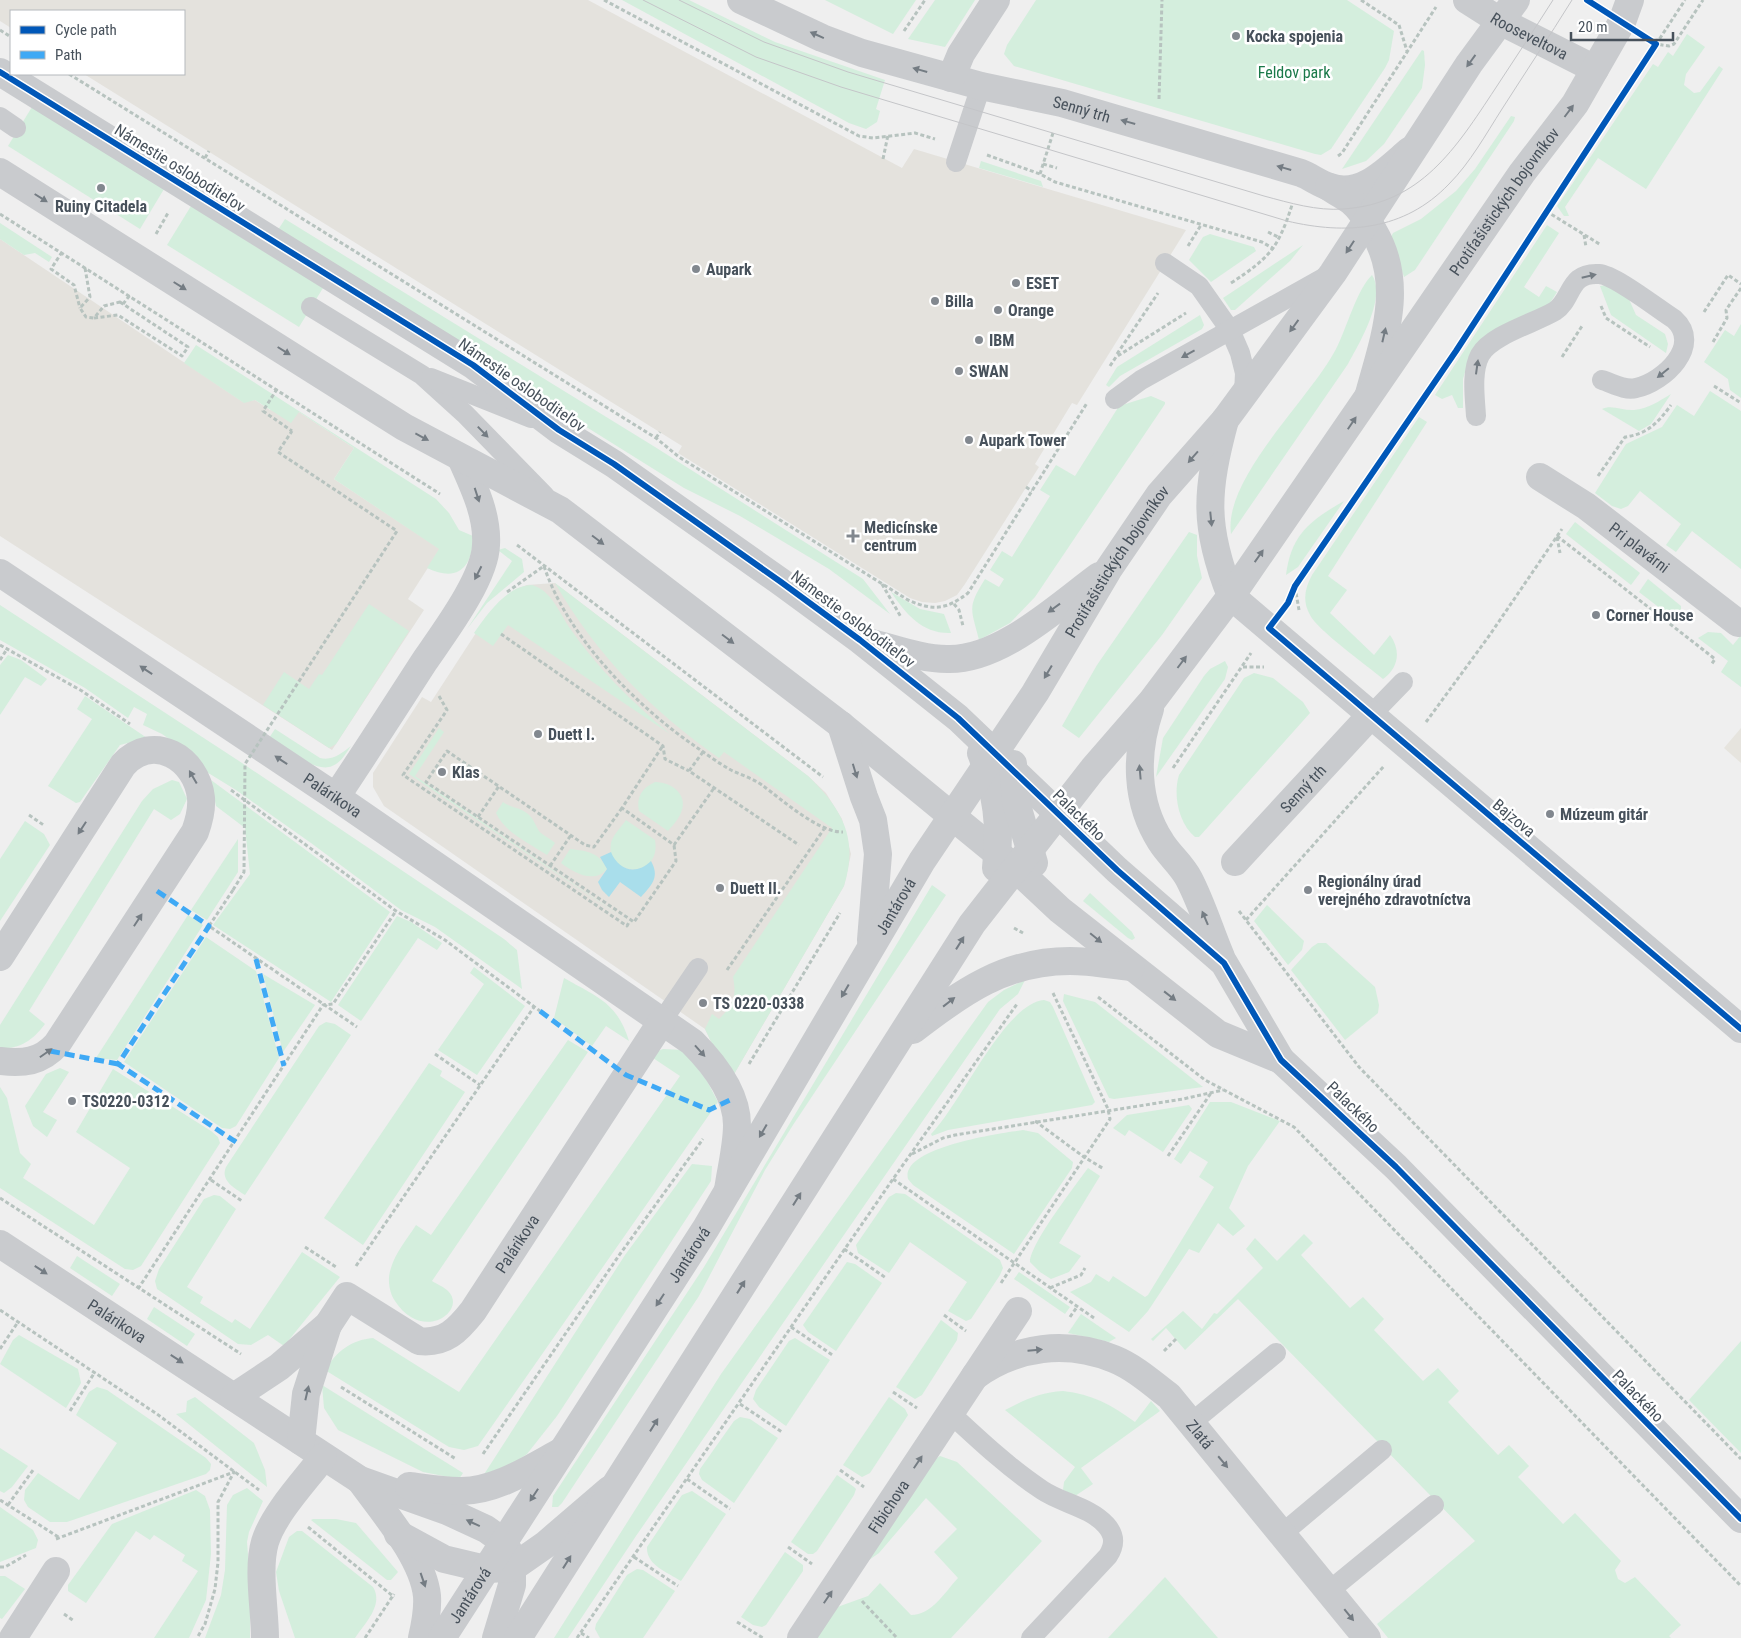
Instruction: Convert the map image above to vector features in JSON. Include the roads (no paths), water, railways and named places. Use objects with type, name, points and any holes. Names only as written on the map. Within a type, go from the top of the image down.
[{"type":"street","name":"Senný trh","points":[[741,0],[822,38],[862,53],[981,86],[1062,103],[1301,173],[1329,187],[1349,189],[1372,181],[1414,147]]},
{"type":"street","points":[[951,78],[961,54],[996,0]]},
{"type":"street","name":"Rooseveltova","points":[[1467,0],[1508,11],[1595,69]]},
{"type":"street","name":"Protifašistických bojovníkov","points":[[896,1044],[1014,858],[1026,812],[1093,769],[1152,701],[1231,596],[1522,173],[1575,104],[1633,4]]},
{"type":"street","name":"Protifašistických bojovníkov","points":[[962,814],[998,763],[1023,711],[1108,570],[1159,496],[1224,420],[1333,273],[1469,64],[1508,11]]},
{"type":"street","name":"Námestie osloboditeľov","points":[[0,72],[473,365],[559,430],[614,464],[860,640],[958,718]]},
{"type":"street","points":[[0,172],[404,427],[560,510],[841,725],[910,781],[962,814],[1026,812]]},
{"type":"street","name":"Protifašistických bojovníkov","points":[[1329,187],[1351,201],[1367,220],[1380,241],[1390,271],[1392,290],[1389,314],[1368,399]]},
{"type":"street","name":"Protifašistických bojovníkov","points":[[1224,420],[1209,492],[1210,514],[1220,568],[1231,596]]},
{"type":"street","points":[[336,797],[459,609],[482,566],[486,534],[477,492],[461,458]]},
{"type":"street","name":"Pri plavárni","points":[[1540,477],[1580,502],[1738,623]]},
{"type":"street","points":[[860,640],[935,658],[957,659],[971,656],[1002,644],[1108,570]]},
{"type":"street","name":"Palárikova","points":[[0,573],[336,797],[683,1035],[700,1050],[715,1070],[732,1099],[737,1125],[728,1190]]},
{"type":"street","name":"Bajzova","points":[[1231,596],[1741,1029]]},
{"type":"street","points":[[1152,701],[1141,738],[1139,755],[1139,772],[1148,819],[1161,842],[1188,878],[1224,963]]},
{"type":"street","name":"Senný trh","points":[[1235,862],[1371,715]]},
{"type":"street","name":"Palackého","points":[[958,718],[998,763],[1026,812],[1079,839],[1100,855],[1224,963],[1281,1060],[1396,1167],[1739,1520]]},
{"type":"street","points":[[841,725],[873,820],[878,854],[870,949]]},
{"type":"street","points":[[0,956],[123,765],[131,756],[152,749],[177,756],[192,773],[199,788],[200,816],[195,832],[57,1044],[50,1051],[31,1061],[20,1063],[0,1061]]},
{"type":"street","points":[[998,763],[1026,812],[1014,858]]},
{"type":"street","name":"Palackého","points":[[962,814],[1014,858],[1060,910],[1131,967],[1218,1034],[1281,1060]]},
{"type":"street","name":"Jantárová","points":[[442,1638],[499,1568],[504,1542],[728,1190],[922,862],[962,814]]},
{"type":"street","points":[[518,1638],[896,1044],[957,996],[1007,972],[1038,964],[1070,961],[1131,967]]},
{"type":"street","name":"Palárikova","points":[[301,1441],[301,1422],[313,1369],[328,1325],[347,1296],[419,1341],[442,1340],[455,1332],[473,1311],[662,1021]]},
{"type":"street","name":"Palárikova","points":[[0,1244],[360,1480]]},
{"type":"street","name":"Fibichova","points":[[801,1638],[1018,1311]]},
{"type":"street","name":"Palárikova","points":[[234,1397],[278,1366],[328,1325]]},
{"type":"street","name":"Zlatá","points":[[975,1376],[1001,1359],[1026,1351],[1073,1349],[1095,1353],[1116,1360],[1140,1375],[1169,1396],[1367,1638]]},
{"type":"street","points":[[360,1480],[466,1480],[489,1486],[510,1478],[562,1451]]},
{"type":"street","points":[[265,1638],[262,1557],[268,1536],[285,1508],[324,1457]]},
{"type":"street","points":[[360,1480],[447,1511],[486,1529],[504,1542]]},
{"type":"street","points":[[360,1480],[415,1561],[424,1582],[427,1596],[422,1638]]},
{"type":"street","points":[[398,1534],[444,1559],[499,1568],[551,1539],[616,1484]]},
{"type":"street","points":[[496,1638],[512,1585],[499,1568]]},
{"type":"street","points":[[13,1638],[56,1571]]},
{"type":"lane","points":[[956,162],[981,86]]},
{"type":"lane","points":[[1165,263],[1199,286],[1230,330],[1240,353],[1245,373],[1244,394]]},
{"type":"lane","points":[[1115,399],[1141,380],[1333,273]]},
{"type":"lane","points":[[1476,416],[1476,364],[1481,353],[1495,342],[1557,310],[1572,285],[1590,274],[1601,274],[1613,279],[1680,325],[1686,339],[1684,347],[1675,363],[1654,380],[1635,389],[1602,380]]},
{"type":"lane","points":[[311,307],[422,376],[465,414],[560,510]]},
{"type":"lane","points":[[422,376],[453,386],[559,430]]},
{"type":"lane","points":[[1371,715],[1403,682]]},
{"type":"lane","points":[[662,1021],[698,968]]},
{"type":"lane","points":[[1191,1423],[1276,1353]]},
{"type":"lane","points":[[950,1413],[978,1439],[1041,1490],[1060,1502],[1089,1513],[1105,1523],[1114,1539],[1113,1548],[1108,1556],[1031,1638]]},
{"type":"lane","points":[[1283,1533],[1382,1450]]},
{"type":"lane","points":[[1329,1590],[1434,1505]]},
{"type":"water","points":[[611,852],[618,863],[628,869],[645,866],[651,861],[655,872],[654,881],[641,897],[620,882],[609,897],[602,890],[598,882],[607,869],[600,857]]},
{"type":"tram line","points":[[643,0],[756,57],[841,87],[1287,221],[1331,228],[1352,228],[1394,220],[1413,212],[1432,200],[1449,184],[1477,148],[1572,0]]},
{"type":"tram line","points":[[679,0],[764,42],[848,72],[1264,196],[1323,209],[1343,209],[1370,205],[1394,196],[1415,184],[1434,169],[1466,132],[1553,0]]},
{"type":"place","name":"Kocka spojenia","points":[[1236,36]]},
{"type":"place","name":"Ruiny Citadela","points":[[101,188]]},
{"type":"place","name":"Aupark","points":[[696,269]]},
{"type":"place","name":"ESET","points":[[1016,283]]},
{"type":"place","name":"Billa","points":[[935,301]]},
{"type":"place","name":"Orange","points":[[998,310]]},
{"type":"place","name":"IBM","points":[[979,340]]},
{"type":"place","name":"SWAN","points":[[959,371]]},
{"type":"place","name":"Aupark Tower","points":[[969,440]]},
{"type":"place","name":"Medicínske centrum","points":[[853,536]]},
{"type":"place","name":"Corner House","points":[[1596,615]]},
{"type":"place","name":"Duett I.","points":[[538,734]]},
{"type":"place","name":"Klas","points":[[442,772]]},
{"type":"place","name":"Múzeum gitár","points":[[1550,814]]},
{"type":"place","name":"Duett II.","points":[[720,888]]},
{"type":"place","name":"Regionálny úrad verejného zdravotníctva","points":[[1308,890]]},
{"type":"place","name":"TS 0220-0338","points":[[703,1003]]},
{"type":"place","name":"TS0220-0312","points":[[72,1101]]},
{"type":"park label","name":"Feldov park","points":[[1294,72]]}]
